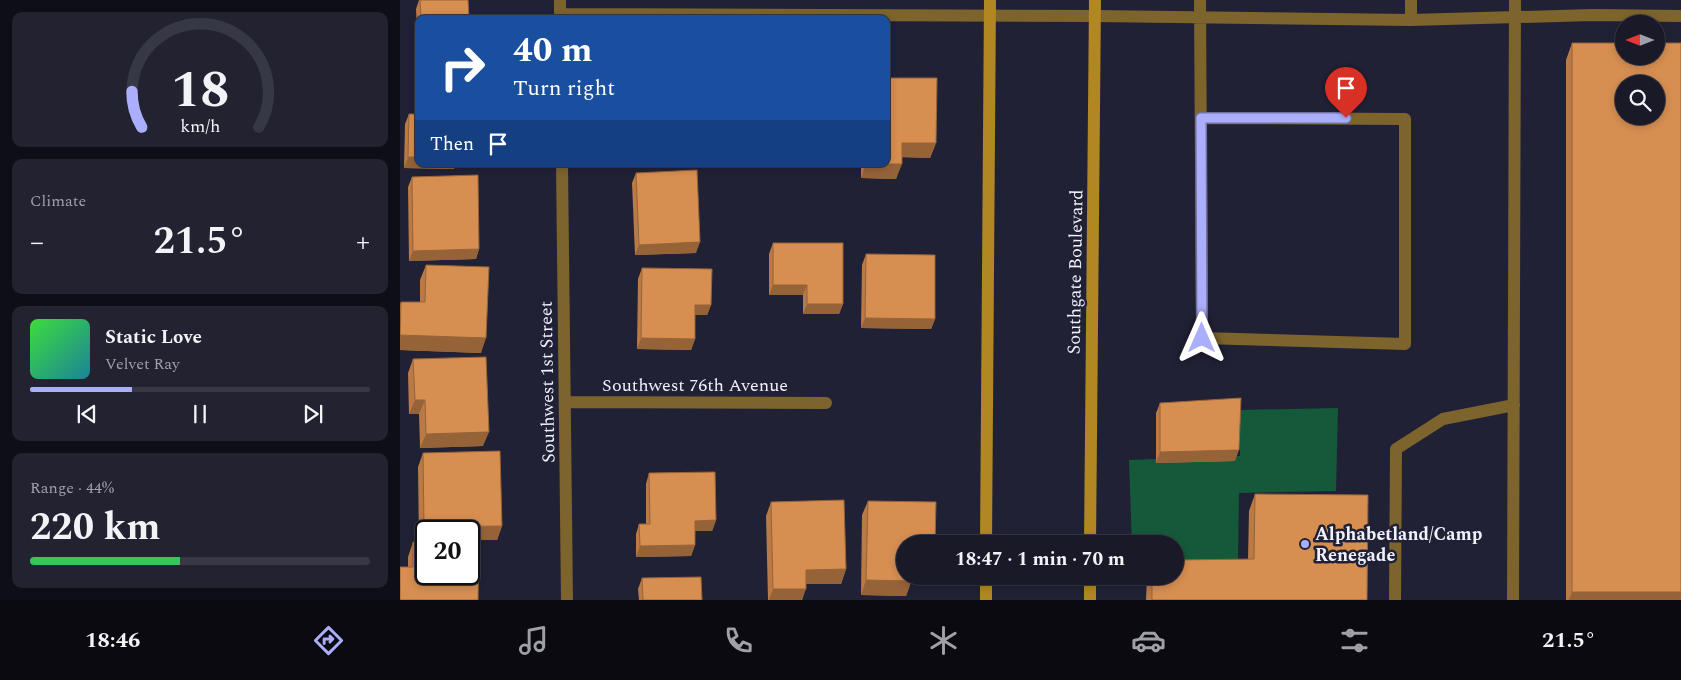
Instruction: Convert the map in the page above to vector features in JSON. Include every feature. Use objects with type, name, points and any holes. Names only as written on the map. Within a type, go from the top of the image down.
[{"type":"main road","points":[[986,535],[990,0]]},
{"type":"main road","name":"Southgate Boulevard","points":[[1090,535],[1095,0]]},
{"type":"main road","points":[[986,585],[986,600]]},
{"type":"main road","points":[[1090,585],[1090,600]]},
{"type":"street","points":[[560,0],[560,15]]},
{"type":"street","points":[[1200,0],[1202,338],[1404,344],[1405,119],[1201,118]]},
{"type":"street","points":[[1411,0],[1411,20]]},
{"type":"street","points":[[1513,600],[1515,0]]},
{"type":"street","points":[[890,16],[1095,16],[1411,20],[1593,15],[1681,16]]},
{"type":"street","name":"Southwest 1st Street","points":[[562,167],[567,600]]},
{"type":"street","name":"Southwest 76th Avenue","points":[[565,402],[826,403]]},
{"type":"street","points":[[1395,600],[1396,449],[1443,419],[1514,405]]},
{"type":"green space","points":[[1338,408],[1336,491],[1239,493],[1238,560],[1184,562],[1184,535],[1132,535],[1129,460],[1240,456],[1240,410]]},
{"type":"building","points":[[420,0],[468,0],[469,15],[421,15]]},
{"type":"building","points":[[1572,43],[1615,43],[1615,65],[1665,65],[1665,43],[1681,43],[1681,592],[1572,592]]},
{"type":"building","points":[[890,78],[937,78],[936,143],[902,143],[902,164],[890,164]]},
{"type":"building","points":[[409,114],[415,114],[415,157],[408,157]]},
{"type":"building","points":[[697,170],[700,242],[639,245],[636,173]]},
{"type":"building","points":[[478,175],[479,249],[413,251],[412,177]]},
{"type":"building","points":[[773,243],[843,243],[843,304],[807,304],[807,285],[773,285]]},
{"type":"building","points":[[866,254],[935,255],[935,319],[865,318]]},
{"type":"building","points":[[426,265],[489,267],[486,338],[400,335],[401,302],[425,302]]},
{"type":"building","points":[[642,268],[712,269],[711,305],[695,305],[695,339],[641,338]]},
{"type":"building","points":[[486,357],[489,432],[426,434],[425,400],[415,400],[413,359]]},
{"type":"building","points":[[1241,398],[1239,450],[1160,452],[1160,403]]},
{"type":"building","points":[[500,451],[502,526],[480,526],[480,520],[424,520],[423,453]]},
{"type":"building","points":[[715,472],[716,520],[695,521],[695,545],[640,546],[639,524],[650,524],[649,473]]},
{"type":"building","name":"Alphabetland/Camp Renegade","points":[[1255,494],[1368,495],[1367,600],[1152,600],[1152,585],[1184,585],[1184,560],[1254,559]]},
{"type":"building","points":[[844,500],[846,569],[806,570],[806,589],[773,589],[771,502]]},
{"type":"building","points":[[868,501],[936,502],[935,535],[896,535],[896,581],[866,580]]},
{"type":"building","points":[[413,542],[415,542],[415,585],[478,585],[478,600],[400,600],[400,567],[413,567]]},
{"type":"building","points":[[701,577],[702,600],[643,600],[642,578]]},
{"type":"place","name":"Alphabetland/Camp Renegade","points":[[1305,544]]},
{"type":"route","points":[[1202,338],[1201,118],[1346,118]]}]
